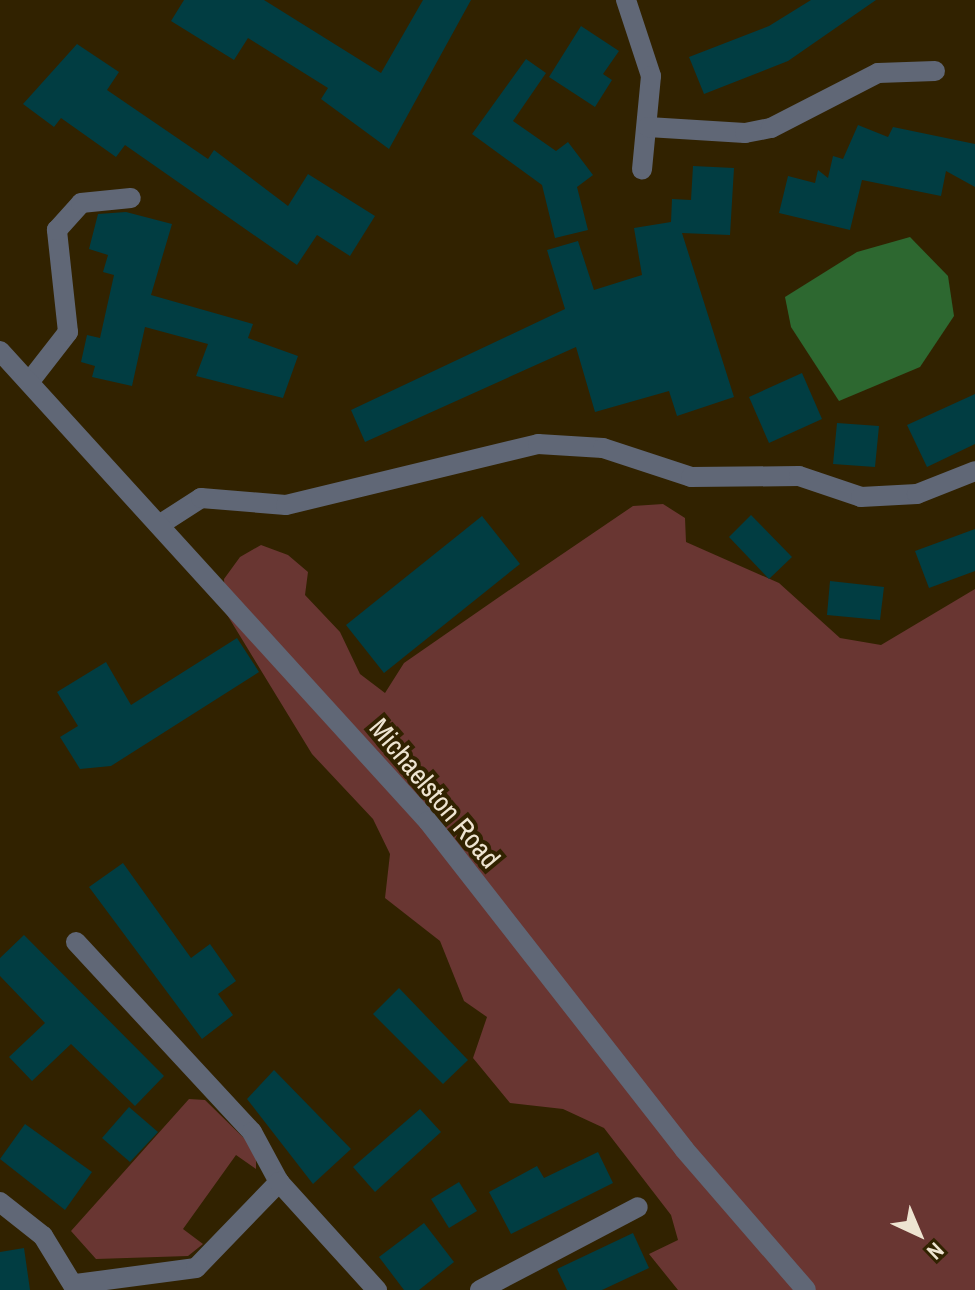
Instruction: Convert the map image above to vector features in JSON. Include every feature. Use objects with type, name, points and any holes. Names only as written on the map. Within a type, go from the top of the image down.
[{"type":"street","points":[[626,0],[648,54],[648,127],[642,170]]},
{"type":"street","points":[[648,127],[716,134],[771,128],[878,73],[935,71]]},
{"type":"street","points":[[30,381],[68,332],[57,230],[81,203],[131,198]]},
{"type":"street","name":"Michaelston Road","points":[[0,351],[428,821],[684,1149],[806,1290]]},
{"type":"street","points":[[159,525],[201,498],[286,505],[538,444],[603,448],[691,477],[799,476],[861,497],[917,494],[975,471]]},
{"type":"street","points":[[76,942],[260,1141],[279,1182],[377,1290]]},
{"type":"street","points":[[0,1202],[43,1236],[76,1287],[196,1268],[279,1182]]},
{"type":"street","points":[[480,1290],[638,1207]]},
{"type":"shaded area","points":[[910,237],[948,276],[954,316],[920,367],[839,401],[791,327],[785,297],[857,252]]},
{"type":"shaded area","points":[[663,504],[685,518],[686,542],[779,583],[840,638],[881,645],[975,589],[975,1290],[678,1290],[649,1254],[678,1240],[671,1215],[604,1128],[563,1109],[510,1103],[473,1058],[487,1017],[464,1001],[440,941],[385,898],[390,854],[373,819],[312,754],[226,613],[224,579],[240,557],[261,545],[288,555],[308,572],[305,595],[340,632],[360,674],[385,693],[404,663],[502,595],[633,506]]},
{"type":"shaded area","points":[[189,1099],[205,1100],[256,1150],[256,1169],[236,1155],[183,1229],[203,1244],[188,1256],[96,1259],[71,1231]]},
{"type":"building","points":[[184,0],[264,0],[381,73],[423,0],[471,0],[389,149],[321,99],[328,88],[248,38],[234,60],[171,21]]},
{"type":"building","points":[[811,0],[876,0],[788,61],[704,94],[689,57],[769,26]]},
{"type":"building","points":[[581,26],[619,51],[603,74],[612,80],[595,107],[549,77]]},
{"type":"building","points":[[77,44],[119,72],[107,90],[208,159],[214,150],[288,206],[308,174],[375,216],[350,256],[317,235],[297,265],[125,145],[116,157],[61,118],[54,127],[23,104]]},
{"type":"building","points":[[526,59],[546,73],[513,121],[556,151],[568,142],[593,175],[577,187],[588,230],[555,238],[542,185],[472,134]]},
{"type":"building","points":[[858,125],[888,137],[893,127],[975,144],[975,187],[946,171],[941,196],[862,180],[850,230],[779,213],[788,176],[815,183],[818,170],[828,178],[833,156],[843,159]]},
{"type":"building","points":[[693,166],[734,168],[730,235],[682,233],[734,397],[677,416],[669,391],[595,412],[576,347],[365,442],[351,410],[565,309],[547,250],[578,241],[594,290],[642,275],[634,228],[671,222],[672,199],[691,200]]},
{"type":"building","points":[[126,212],[172,224],[151,295],[253,324],[248,338],[298,356],[283,398],[196,376],[208,344],[145,327],[132,386],[92,377],[95,366],[81,362],[87,335],[100,338],[114,275],[103,272],[108,255],[89,249],[98,214]]},
{"type":"building","points":[[802,373],[822,419],[769,443],[749,397]]},
{"type":"building","points":[[975,394],[975,444],[927,467],[907,425]]},
{"type":"building","points":[[837,423],[879,426],[875,467],[833,464]]},
{"type":"building","points":[[751,515],[792,557],[769,579],[729,537]]},
{"type":"building","points":[[482,516],[520,564],[384,673],[346,625]]},
{"type":"building","points":[[975,529],[975,571],[929,588],[915,551]]},
{"type":"building","points":[[830,581],[884,587],[880,620],[827,615]]},
{"type":"building","points":[[237,638],[259,672],[111,766],[80,769],[60,737],[78,726],[57,692],[106,662],[131,705]]},
{"type":"building","points":[[123,863],[191,958],[210,944],[236,981],[218,994],[233,1015],[202,1039],[89,887]]},
{"type":"building","points":[[24,935],[164,1076],[135,1106],[71,1044],[32,1081],[9,1057],[45,1023],[0,976],[0,958]]},
{"type":"building","points":[[399,988],[468,1060],[443,1084],[373,1014]]},
{"type":"building","points":[[274,1070],[351,1149],[313,1184],[247,1099]]},
{"type":"building","points":[[129,1107],[158,1132],[130,1162],[102,1138]]},
{"type":"building","points":[[420,1109],[441,1132],[375,1192],[353,1167]]},
{"type":"building","points":[[25,1124],[92,1172],[65,1210],[0,1159]]},
{"type":"building","points":[[598,1152],[613,1183],[511,1234],[489,1192],[537,1166],[544,1178]]},
{"type":"building","points":[[459,1182],[477,1211],[449,1228],[431,1199]]},
{"type":"building","points":[[424,1223],[454,1262],[419,1290],[404,1290],[379,1257]]},
{"type":"building","points":[[633,1233],[649,1268],[602,1290],[567,1290],[557,1269]]},
{"type":"building","points":[[24,1248],[30,1290],[0,1290],[0,1252]]}]
